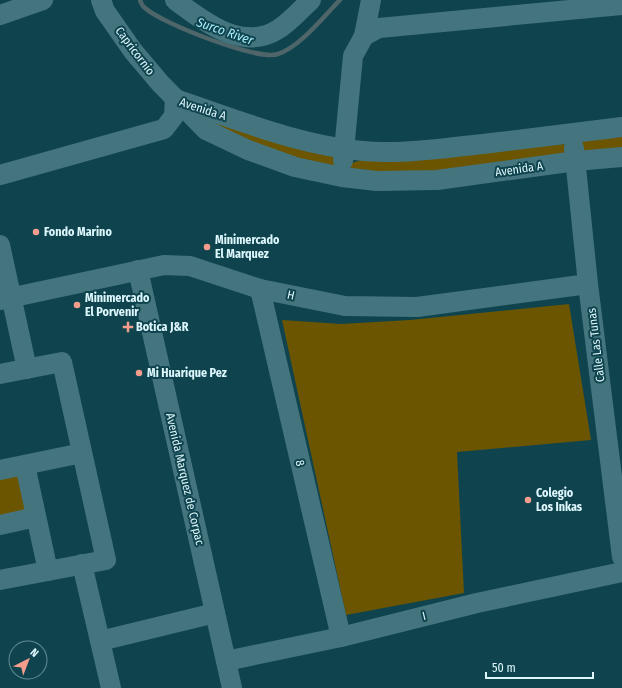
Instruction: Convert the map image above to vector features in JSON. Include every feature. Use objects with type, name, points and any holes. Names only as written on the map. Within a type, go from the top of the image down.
[{"type":"street","points":[[0,15],[43,0]]},
{"type":"street","name":"Capricornio","points":[[101,0],[105,11],[133,51],[175,98]]},
{"type":"street","points":[[175,0],[221,31],[244,37],[265,36],[278,30],[311,0]]},
{"type":"street","points":[[342,177],[353,56],[364,36],[371,0]]},
{"type":"street","points":[[364,36],[379,28],[622,5]]},
{"type":"street","points":[[0,175],[164,129],[174,116],[175,98]]},
{"type":"street","name":"Avenida A","points":[[175,98],[257,127],[304,140],[344,148],[384,152],[441,149],[622,127]]},
{"type":"street","name":"Avenida A","points":[[175,98],[206,130],[218,137],[295,167],[342,177],[377,181],[436,180],[576,161],[622,157]]},
{"type":"street","name":"Calle Las Tunas","points":[[573,133],[588,284],[615,450],[622,557]]},
{"type":"street","points":[[0,245],[6,299],[26,369]]},
{"type":"street","name":"H","points":[[6,299],[164,265],[190,266],[230,277],[260,289],[345,306],[417,307],[588,284]]},
{"type":"street","name":"Avenida Marquez de Corpac","points":[[138,270],[232,688]]},
{"type":"street","name":"8","points":[[260,289],[341,637]]},
{"type":"street","points":[[0,374],[62,362],[106,560],[0,580]]},
{"type":"street","points":[[0,470],[82,453]]},
{"type":"street","points":[[25,465],[48,571]]},
{"type":"street","points":[[0,524],[36,517]]},
{"type":"street","points":[[82,564],[111,688]]},
{"type":"street","name":"I","points":[[226,661],[341,637],[477,603],[622,572]]},
{"type":"street","points":[[100,641],[215,613]]},
{"type":"shaded area","points":[[220,120],[333,156],[336,162],[334,166],[275,154],[212,123]]},
{"type":"shaded area","points":[[622,133],[622,149],[585,151],[582,148],[581,143],[585,140]]},
{"type":"shaded area","points":[[566,144],[564,154],[414,175],[350,169],[352,163],[361,160]]},
{"type":"shaded area","points":[[569,304],[591,440],[457,452],[464,593],[346,615],[282,320],[341,324],[410,320]]},
{"type":"shaded area","points":[[25,465],[36,517],[0,525],[0,470]]},
{"type":"waterway","name":"Surco River","points":[[140,0],[143,6],[154,15],[189,31],[231,46],[267,55],[278,54],[295,45],[311,31],[340,0]]},
{"type":"place","name":"Fondo Marino","points":[[36,232]]},
{"type":"place","name":"Minimercado El Marquez","points":[[207,247]]},
{"type":"place","name":"Minimercado El Porvenir","points":[[77,305]]},
{"type":"place","name":"Botica J&R","points":[[128,327]]},
{"type":"place","name":"Mi Huarique Pez","points":[[139,373]]},
{"type":"place","name":"Colegio Los Inkas","points":[[528,500]]}]
